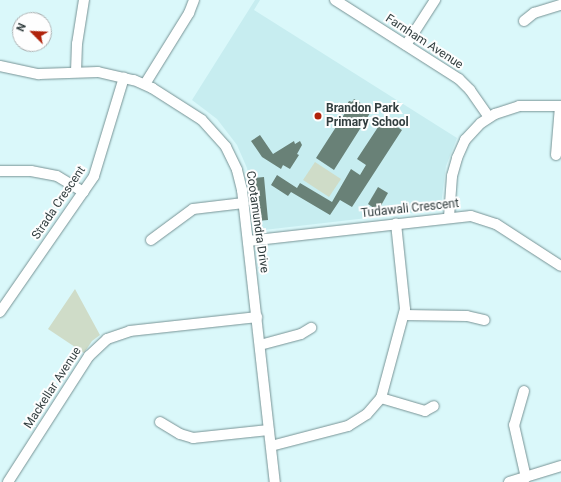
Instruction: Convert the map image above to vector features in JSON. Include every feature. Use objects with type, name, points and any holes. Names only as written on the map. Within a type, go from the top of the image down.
[{"type":"street","points":[[76,72],[77,42],[84,0]]},
{"type":"street","points":[[145,84],[189,14],[194,0]]},
{"type":"street","name":"Farnham Avenue","points":[[335,0],[463,83],[489,117]]},
{"type":"street","points":[[406,45],[435,0]]},
{"type":"street","points":[[524,21],[534,13],[561,5]]},
{"type":"street","name":"Cootamundra Drive","points":[[0,66],[39,74],[98,72],[124,77],[145,84],[202,120],[221,140],[237,170],[244,203],[275,482]]},
{"type":"street","name":"Strada Crescent","points":[[0,312],[84,192],[99,165],[124,77]]},
{"type":"street","points":[[449,217],[452,176],[459,152],[473,131],[489,117],[519,106],[560,106],[556,155]]},
{"type":"street","points":[[0,171],[31,171],[57,176],[84,192]]},
{"type":"street","points":[[151,240],[193,209],[244,203]]},
{"type":"street","name":"Tudawali Crescent","points":[[248,241],[449,217],[471,216],[491,222],[561,266]]},
{"type":"street","points":[[271,446],[348,426],[367,414],[381,398],[404,315],[396,224]]},
{"type":"street","points":[[404,315],[467,316],[485,320]]},
{"type":"street","name":"Mackellar Avenue","points":[[8,482],[89,356],[107,339],[130,332],[257,317]]},
{"type":"street","points":[[260,344],[301,334],[311,328]]},
{"type":"street","points":[[524,391],[514,425],[526,478]]},
{"type":"street","points":[[381,398],[424,410],[434,406]]},
{"type":"street","points":[[160,422],[176,432],[193,438],[269,430]]},
{"type":"street","points":[[508,482],[526,478],[561,466]]},
{"type":"shaded area","name":"Brandon Park Primary School","points":[[255,0],[260,0],[254,10],[457,138],[446,166],[441,205],[436,210],[264,230],[258,227],[247,168],[237,145],[217,119],[192,100]]},
{"type":"green space","points":[[315,162],[341,179],[329,197],[303,180]]},
{"type":"green space","points":[[75,289],[100,335],[92,341],[84,353],[48,329]]},
{"type":"building","points":[[354,99],[372,110],[334,170],[316,158],[345,113],[343,111],[349,101],[352,102]]},
{"type":"building","points":[[384,118],[402,130],[352,207],[340,200],[330,215],[291,192],[288,196],[271,185],[277,175],[297,188],[300,183],[332,202],[351,169],[360,175],[366,165],[357,159]]},
{"type":"building","points":[[260,135],[273,154],[294,141],[295,144],[300,141],[302,145],[297,154],[299,155],[290,169],[283,165],[281,169],[262,157],[251,141]]},
{"type":"building","points":[[264,177],[268,220],[257,221],[253,178]]},
{"type":"building","points":[[378,187],[388,193],[378,211],[368,204]]},
{"type":"place","name":"Brandon Park Primary School","points":[[318,116]]}]
